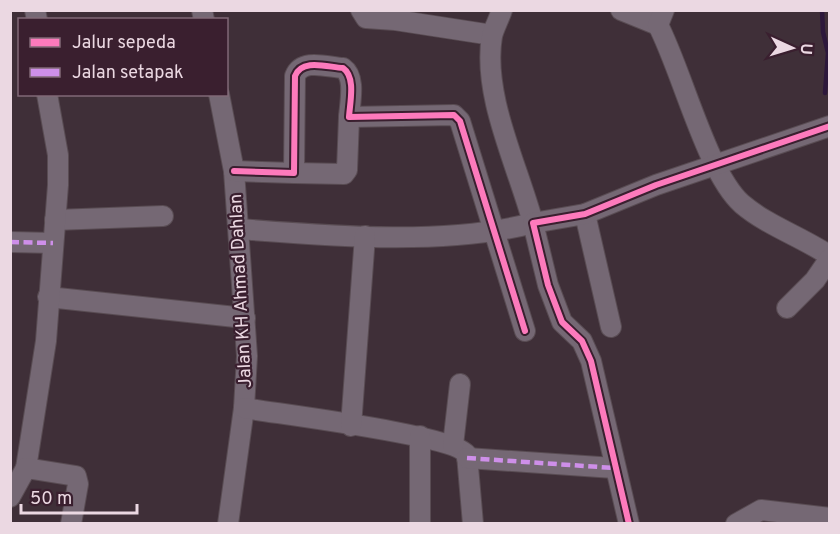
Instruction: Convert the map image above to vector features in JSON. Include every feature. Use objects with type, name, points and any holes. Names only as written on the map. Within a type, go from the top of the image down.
[{"type":"street","points":[[361,10],[366,18],[395,20],[492,35]]},
{"type":"street","points":[[502,10],[492,35],[494,90],[533,223],[548,285],[562,322],[575,332],[588,351],[628,524]]},
{"type":"street","points":[[621,10],[661,18],[717,166],[730,191],[742,204],[830,257],[808,288],[787,308]]},
{"type":"street","points":[[234,171],[340,176],[346,172],[350,78],[348,71],[343,68],[307,65],[298,69],[295,76],[294,173]]},
{"type":"street","points":[[10,496],[26,468],[46,341],[58,155],[47,96]]},
{"type":"street","name":"Jalan KH Ahmad Dahlan","points":[[219,96],[234,171],[245,318],[244,408],[228,524]]},
{"type":"street","points":[[349,117],[451,114],[456,116],[478,178],[525,331]]},
{"type":"street","points":[[239,229],[365,236],[494,233],[533,223],[585,214],[656,185],[830,126]]},
{"type":"street","points":[[585,214],[611,327]]},
{"type":"street","points":[[55,220],[163,216]]},
{"type":"street","points":[[351,426],[365,236]]},
{"type":"street","points":[[10,242],[53,243]]},
{"type":"street","points":[[48,297],[245,318]]},
{"type":"street","points":[[460,384],[460,452],[473,524]]},
{"type":"street","points":[[244,408],[420,436],[460,452],[614,468]]},
{"type":"street","points":[[420,436],[420,524]]},
{"type":"street","points":[[26,468],[76,476],[78,484],[71,524]]},
{"type":"street","points":[[736,524],[761,510],[830,518]]},
{"type":"waterway","points":[[822,10],[823,32],[828,53],[825,93]]},
{"type":"marked path","points":[[10,242],[53,243]]},
{"type":"marked path","points":[[467,458],[614,468]]},
{"type":"cycle path","points":[[234,171],[294,173],[295,76],[298,70],[309,65],[343,68],[347,72],[351,84],[349,117],[454,115],[460,121],[525,331]]},
{"type":"cycle path","points":[[629,524],[591,361],[582,341],[562,322],[548,285],[533,223],[585,214],[656,185],[830,126]]}]
